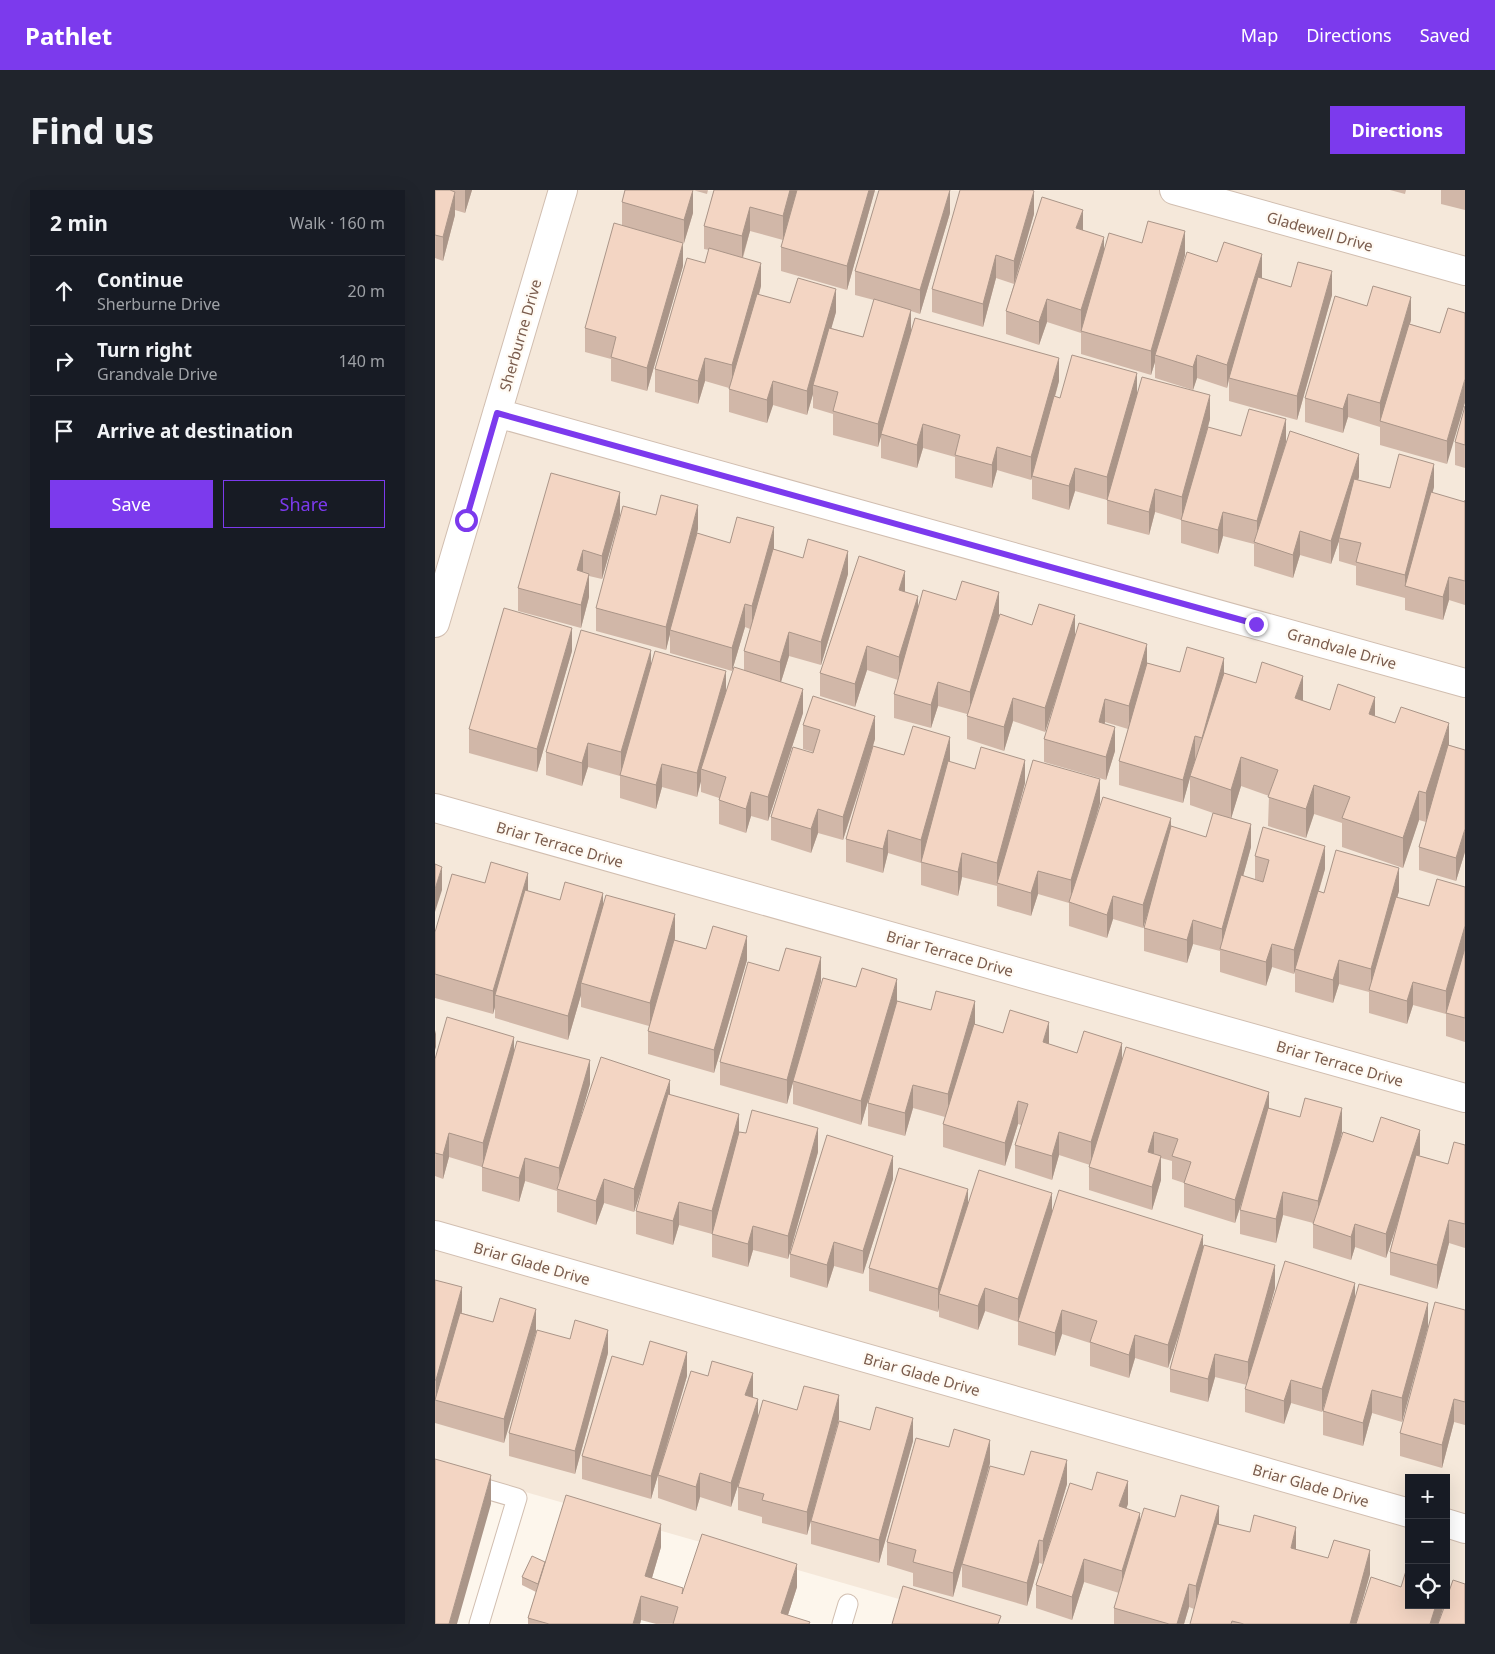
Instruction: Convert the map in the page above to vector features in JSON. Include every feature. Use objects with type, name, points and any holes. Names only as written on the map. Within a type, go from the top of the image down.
[{"type":"street","name":"Sherburne Drive","points":[[436,613],[563,190]]},
{"type":"street","name":"Gladewell Drive","points":[[1174,190],[1465,271]]},
{"type":"street","name":"Grandvale Drive","points":[[497,413],[1465,683]]},
{"type":"street","name":"Briar Terrace Drive","points":[[435,808],[1465,1098]]},
{"type":"street","name":"Briar Glade Drive","points":[[435,1235],[1405,1512]]},
{"type":"street","points":[[1450,1525],[1465,1529]]},
{"type":"lane","points":[[435,1474],[517,1498],[479,1624]]},
{"type":"lane","points":[[843,1624],[848,1604]]},
{"type":"shaded area","points":[[435,190],[1465,190],[1465,1624],[986,1624],[435,1466]]},
{"type":"building","points":[[435,190],[455,192],[443,237],[435,235]]},
{"type":"building","points":[[625,190],[693,190],[684,220],[622,202]]},
{"type":"building","points":[[714,190],[790,190],[783,216],[750,207],[742,236],[704,226]]},
{"type":"building","points":[[797,190],[869,190],[847,266],[781,247]]},
{"type":"building","points":[[879,190],[950,190],[920,290],[855,271]]},
{"type":"building","points":[[960,190],[1034,191],[1014,261],[996,255],[983,304],[932,289]]},
{"type":"building","points":[[1042,197],[1083,210],[1076,228],[1104,237],[1081,310],[1047,299],[1039,322],[1006,311]]},
{"type":"building","points":[[1148,221],[1185,231],[1151,351],[1081,331],[1109,233],[1142,243]]},
{"type":"building","points":[[614,223],[683,243],[647,368],[611,357],[616,337],[585,328]]},
{"type":"building","points":[[1224,242],[1262,254],[1227,365],[1197,355],[1193,367],[1155,355],[1187,252],[1217,262]]},
{"type":"building","points":[[709,248],[761,263],[732,365],[705,358],[698,381],[655,369],[687,258],[705,263]]},
{"type":"building","points":[[1298,262],[1332,271],[1297,396],[1229,378],[1258,277],[1291,287]]},
{"type":"building","points":[[798,278],[836,289],[807,391],[773,381],[767,400],[729,389],[757,294],[790,303]]},
{"type":"building","points":[[1373,286],[1411,297],[1380,403],[1348,394],[1343,409],[1305,398],[1335,296],[1367,306]]},
{"type":"building","points":[[874,299],[911,310],[878,424],[833,411],[838,392],[813,385],[829,328],[863,337]]},
{"type":"building","points":[[1448,308],[1465,313],[1465,379],[1447,441],[1380,421],[1409,324],[1440,333]]},
{"type":"building","points":[[915,318],[1059,358],[1031,457],[997,447],[992,465],[955,455],[960,435],[923,424],[917,445],[881,434]]},
{"type":"building","points":[[1072,355],[1137,373],[1107,477],[1075,468],[1069,486],[1032,476],[1054,396],[1060,398]]},
{"type":"building","points":[[1142,377],[1210,395],[1182,497],[1155,489],[1149,512],[1107,500]]},
{"type":"building","points":[[1465,406],[1465,445],[1455,442]]},
{"type":"building","points":[[1249,409],[1286,419],[1257,521],[1223,512],[1218,530],[1181,520],[1208,427],[1241,436]]},
{"type":"building","points":[[1290,431],[1359,454],[1331,541],[1300,531],[1293,555],[1254,542]]},
{"type":"building","points":[[1399,454],[1434,464],[1405,575],[1356,562],[1361,543],[1339,538],[1354,479],[1390,488]]},
{"type":"building","points":[[551,473],[620,492],[602,556],[583,550],[577,570],[589,574],[581,605],[518,588]]},
{"type":"building","points":[[1431,492],[1465,502],[1465,581],[1449,577],[1443,597],[1405,586]]},
{"type":"building","points":[[661,495],[698,505],[666,627],[596,608],[623,506],[656,515]]},
{"type":"building","points":[[737,517],[774,527],[752,606],[745,604],[732,648],[670,630],[697,533],[730,543]]},
{"type":"building","points":[[808,539],[848,551],[821,642],[789,632],[780,662],[744,651],[773,549],[803,558]]},
{"type":"building","points":[[859,556],[905,571],[899,590],[918,596],[899,657],[867,646],[855,684],[820,673]]},
{"type":"building","points":[[962,581],[999,592],[970,692],[938,682],[931,705],[894,694],[923,590],[956,600]]},
{"type":"building","points":[[1039,604],[1075,615],[1045,708],[1013,698],[1004,727],[967,716],[1000,614],[1032,625]]},
{"type":"building","points":[[504,608],[572,628],[537,749],[469,729]]},
{"type":"building","points":[[1079,623],[1147,644],[1129,706],[1105,699],[1099,722],[1115,727],[1106,757],[1044,739]]},
{"type":"building","points":[[581,630],[651,650],[621,752],[588,743],[582,763],[546,752]]},
{"type":"building","points":[[1187,647],[1224,658],[1202,738],[1195,736],[1183,780],[1119,761],[1147,663],[1180,672]]},
{"type":"building","points":[[655,651],[726,671],[697,773],[662,764],[656,785],[620,775]]},
{"type":"building","points":[[1262,662],[1303,676],[1295,698],[1330,710],[1338,684],[1375,697],[1369,714],[1395,723],[1401,707],[1449,723],[1426,793],[1419,791],[1403,838],[1342,818],[1350,797],[1314,785],[1306,809],[1268,797],[1278,770],[1241,757],[1231,790],[1190,776],[1224,673],[1256,683]]},
{"type":"building","points":[[734,667],[803,689],[768,797],[751,792],[746,809],[719,800],[726,777],[701,769]]},
{"type":"building","points":[[813,696],[875,716],[843,817],[818,809],[811,829],[771,817],[793,747],[813,753],[820,730],[803,725]]},
{"type":"building","points":[[913,726],[950,737],[921,840],[888,830],[883,849],[846,839],[873,746],[904,755]]},
{"type":"building","points":[[1448,745],[1465,750],[1465,829],[1456,858],[1419,847]]},
{"type":"building","points":[[981,747],[1025,760],[997,863],[962,853],[958,872],[921,862],[948,761],[975,769]]},
{"type":"building","points":[[1033,760],[1100,779],[1071,880],[1038,871],[1031,893],[997,883]]},
{"type":"building","points":[[1103,797],[1171,818],[1143,905],[1113,896],[1107,915],[1069,902]]},
{"type":"building","points":[[1213,813],[1251,824],[1222,929],[1193,920],[1187,940],[1144,928],[1171,826],[1206,837]]},
{"type":"building","points":[[1263,827],[1325,846],[1294,950],[1272,944],[1266,962],[1220,949],[1241,875],[1263,882],[1269,860],[1255,856]]},
{"type":"building","points":[[1336,850],[1399,868],[1371,969],[1339,960],[1333,980],[1295,969],[1318,891],[1324,893]]},
{"type":"building","points":[[491,862],[528,873],[493,991],[435,974],[435,932],[452,874],[485,883]]},
{"type":"building","points":[[435,864],[442,867],[435,889]]},
{"type":"building","points":[[1437,879],[1465,887],[1465,926],[1446,991],[1413,982],[1407,1001],[1369,990],[1396,897],[1429,906]]},
{"type":"building","points":[[565,882],[603,893],[568,1016],[495,995],[525,890],[560,900]]},
{"type":"building","points":[[606,895],[675,914],[650,1003],[581,983]]},
{"type":"building","points":[[713,926],[747,936],[714,1050],[648,1031],[674,940],[706,949]]},
{"type":"building","points":[[786,948],[821,957],[787,1080],[720,1062],[748,962],[779,971]]},
{"type":"building","points":[[1465,948],[1465,1018],[1446,1013]]},
{"type":"building","points":[[862,968],[897,979],[861,1101],[793,1081],[823,978],[856,987]]},
{"type":"building","points":[[936,991],[975,1001],[948,1094],[913,1085],[905,1113],[868,1103],[897,1001],[931,1010]]},
{"type":"building","points":[[1010,1010],[1049,1022],[1043,1042],[1077,1053],[1084,1031],[1122,1043],[1091,1142],[1059,1132],[1052,1156],[1015,1145],[1028,1104],[1018,1101],[1005,1143],[943,1124],[974,1024],[1003,1033]]},
{"type":"building","points":[[447,1017],[514,1037],[483,1143],[449,1133],[443,1155],[435,1153],[435,1059]]},
{"type":"building","points":[[517,1041],[590,1060],[559,1168],[525,1158],[519,1178],[482,1167]]},
{"type":"building","points":[[1126,1047],[1269,1092],[1235,1200],[1184,1183],[1191,1162],[1172,1156],[1178,1139],[1154,1132],[1148,1152],[1161,1156],[1152,1187],[1089,1167]]},
{"type":"building","points":[[601,1057],[670,1080],[634,1189],[604,1179],[596,1201],[557,1189]]},
{"type":"building","points":[[668,1094],[739,1114],[712,1211],[679,1202],[673,1221],[636,1211]]},
{"type":"building","points":[[1305,1098],[1342,1108],[1318,1201],[1283,1192],[1276,1219],[1240,1210],[1268,1108],[1300,1117]]},
{"type":"building","points":[[752,1110],[818,1128],[788,1236],[753,1226],[748,1244],[712,1234],[739,1132],[746,1133]]},
{"type":"building","points":[[1381,1117],[1420,1130],[1386,1234],[1355,1224],[1351,1237],[1313,1224],[1343,1132],[1373,1142]]},
{"type":"building","points":[[827,1135],[893,1156],[863,1251],[834,1242],[827,1265],[790,1254]]},
{"type":"building","points":[[1454,1142],[1465,1145],[1465,1224],[1449,1220],[1437,1265],[1390,1252],[1416,1155],[1448,1164]]},
{"type":"building","points":[[899,1168],[968,1189],[938,1289],[869,1268]]},
{"type":"building","points":[[979,1170],[1052,1193],[1018,1299],[985,1288],[978,1306],[939,1294]]},
{"type":"building","points":[[1059,1190],[1203,1235],[1168,1345],[1135,1335],[1129,1355],[1090,1342],[1097,1321],[1062,1310],[1055,1333],[1018,1321]]},
{"type":"building","points":[[1204,1245],[1275,1265],[1248,1362],[1215,1354],[1208,1379],[1170,1369]]},
{"type":"building","points":[[1285,1261],[1355,1283],[1322,1389],[1291,1380],[1284,1401],[1245,1389]]},
{"type":"building","points":[[435,1280],[462,1287],[436,1380],[435,1380]]},
{"type":"building","points":[[1359,1284],[1428,1303],[1402,1398],[1372,1390],[1363,1423],[1323,1411]]},
{"type":"building","points":[[500,1298],[536,1309],[504,1419],[435,1400],[460,1313],[493,1322]]},
{"type":"building","points":[[1435,1302],[1465,1310],[1465,1402],[1454,1399],[1442,1445],[1400,1433]]},
{"type":"building","points":[[575,1320],[608,1330],[575,1451],[509,1433],[537,1330],[570,1339]]},
{"type":"building","points":[[650,1341],[687,1352],[651,1476],[582,1456],[612,1356],[643,1365]]},
{"type":"building","points":[[712,1361],[753,1373],[745,1395],[758,1399],[731,1483],[700,1473],[696,1487],[658,1475],[691,1371],[708,1376]]},
{"type":"building","points":[[804,1386],[839,1395],[807,1512],[762,1500],[764,1494],[738,1487],[763,1400],[797,1410]]},
{"type":"building","points":[[876,1407],[913,1418],[879,1540],[811,1521],[839,1421],[870,1430]]},
{"type":"building","points":[[954,1429],[990,1440],[953,1573],[913,1562],[916,1550],[887,1542],[916,1438],[949,1447]]},
{"type":"building","points":[[1031,1451],[1067,1460],[1043,1541],[1039,1540],[1027,1583],[962,1564],[990,1466],[1024,1475]]},
{"type":"building","points":[[435,1459],[491,1475],[449,1624],[435,1624]]},
{"type":"building","points":[[1097,1472],[1128,1481],[1119,1506],[1140,1513],[1122,1571],[1084,1559],[1072,1597],[1036,1585],[1070,1483],[1092,1490]]},
{"type":"building","points":[[566,1495],[661,1524],[645,1576],[683,1588],[682,1594],[702,1534],[797,1564],[781,1613],[810,1622],[809,1624],[673,1624],[678,1607],[641,1596],[633,1624],[549,1624],[528,1618]]},
{"type":"building","points":[[1181,1495],[1219,1506],[1196,1586],[1189,1584],[1177,1624],[1169,1624],[1114,1608],[1144,1508],[1175,1517]]},
{"type":"building","points":[[1254,1515],[1296,1527],[1291,1548],[1328,1558],[1334,1540],[1370,1550],[1350,1624],[1244,1624],[1232,1621],[1231,1624],[1190,1624],[1217,1524],[1250,1532]]},
{"type":"building","points":[[532,1556],[545,1562],[538,1584],[522,1577]]},
{"type":"building","points":[[1405,1574],[1405,1609],[1435,1609],[1430,1624],[1356,1624],[1371,1577],[1401,1587]]},
{"type":"building","points":[[1453,1580],[1465,1584],[1465,1624],[1438,1624],[1444,1609],[1450,1609],[1450,1589]]},
{"type":"building","points":[[903,1586],[1001,1616],[998,1624],[892,1624]]},
{"type":"route","points":[[466,520],[497,413],[1256,624]]}]
